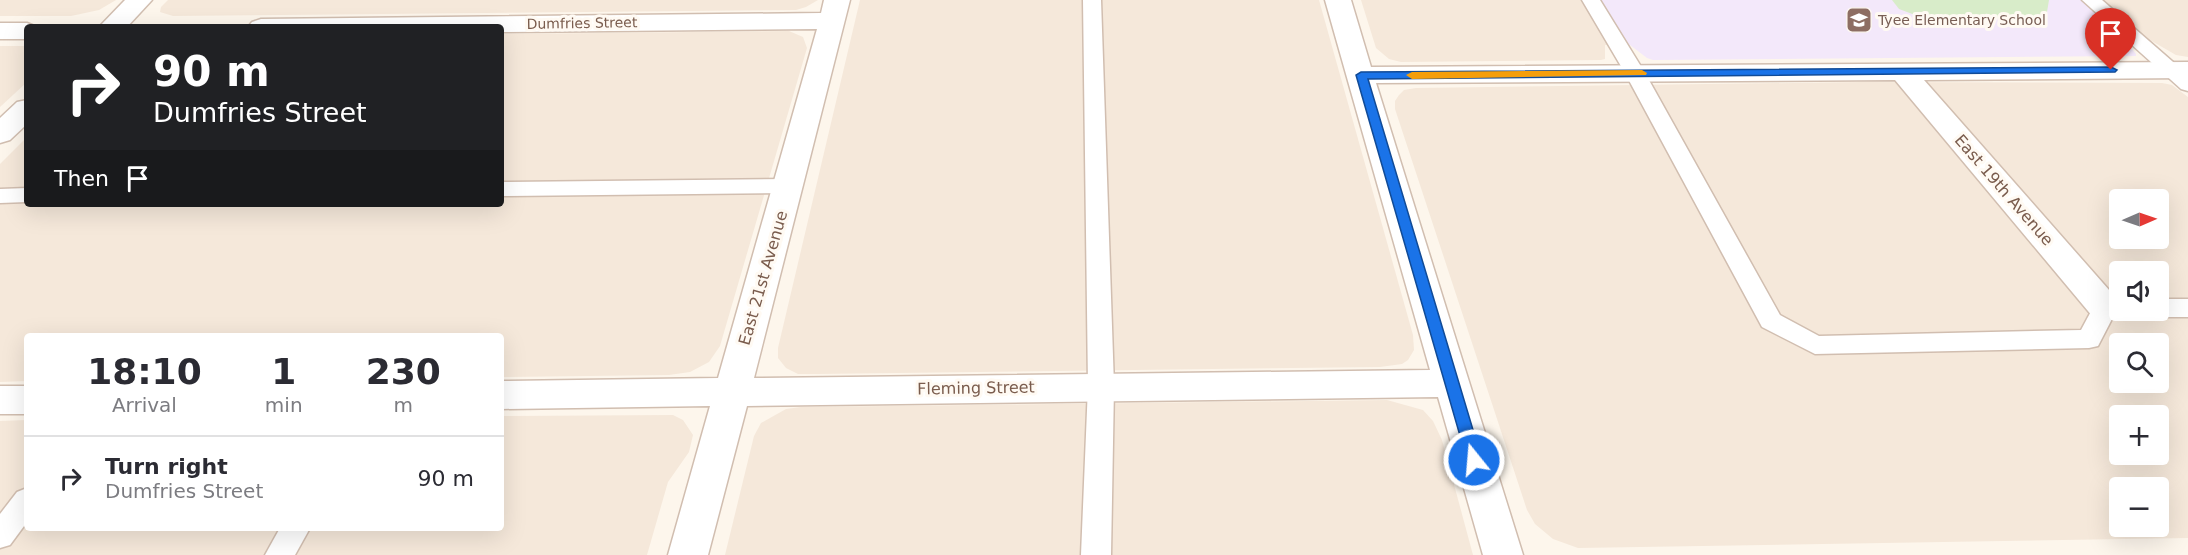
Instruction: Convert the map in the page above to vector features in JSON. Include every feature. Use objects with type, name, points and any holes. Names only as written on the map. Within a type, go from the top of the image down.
[{"type":"street","points":[[115,24],[139,0]]},
{"type":"street","points":[[1338,0],[1503,555]]},
{"type":"street","name":"Dumfries Street","points":[[362,24],[834,10]]},
{"type":"street","name":"East 21st Avenue","points":[[688,555],[789,186],[834,10]]},
{"type":"street","points":[[0,32],[24,31]]},
{"type":"street","points":[[1361,75],[1903,72],[2182,75]]},
{"type":"street","name":"East 19th Avenue","points":[[1903,72],[2109,305]]},
{"type":"street","points":[[0,134],[24,111]]},
{"type":"street","name":"Fleming Street","points":[[504,395],[1451,383]]},
{"type":"street","points":[[0,400],[24,400]]},
{"type":"lane","points":[[1092,0],[1101,386],[1096,555]]},
{"type":"lane","points":[[1591,0],[1635,73],[1771,321],[1815,345],[2089,339],[2109,312]]},
{"type":"lane","points":[[2091,0],[2182,75]]},
{"type":"lane","points":[[504,189],[789,186]]},
{"type":"lane","points":[[0,196],[24,195]]},
{"type":"lane","points":[[2169,308],[2188,308]]},
{"type":"lane","points":[[0,536],[24,504]]},
{"type":"lane","points":[[280,555],[293,531]]},
{"type":"shaded area","points":[[0,0],[116,0],[99,10],[71,16],[0,16]]},
{"type":"shaded area","points":[[168,0],[818,0],[796,10],[173,16],[160,12],[161,7]]},
{"type":"shaded area","points":[[860,0],[1319,0],[1413,335],[1414,350],[1408,360],[1402,364],[1380,367],[818,374],[798,374],[786,368],[778,358],[778,348]]},
{"type":"shaded area","points":[[1361,0],[1590,0],[1618,45],[1605,45],[1605,59],[1601,60],[1401,62],[1389,59],[1376,48]]},
{"type":"shaded area","name":"Tyee Elementary School","points":[[1593,0],[2091,0],[2136,56],[1653,60],[1630,45],[1618,45]]},
{"type":"shaded area","points":[[2091,0],[2188,0],[2188,57],[2176,55],[2150,40],[2137,40]]},
{"type":"shaded area","points":[[789,31],[803,37],[807,48],[720,346],[709,362],[690,372],[669,375],[504,377],[504,333],[24,333],[24,381],[0,382],[0,164],[24,140],[24,207],[504,207],[504,34]]},
{"type":"shaded area","points":[[0,46],[24,46],[24,85],[0,107]]},
{"type":"shaded area","points":[[1862,82],[2162,83],[2172,85],[2188,97],[2188,538],[1578,548],[1553,539],[1535,524],[1527,510],[1395,109],[1395,101],[1404,90]]},
{"type":"shaded area","points":[[1387,400],[1423,410],[1433,421],[1442,440],[1473,555],[725,555],[754,436],[761,423],[786,409]]},
{"type":"shaded area","points":[[673,415],[683,420],[693,435],[689,452],[668,482],[647,555],[0,555],[0,421],[24,420],[24,531],[504,531],[504,416]]},
{"type":"green space","points":[[1892,0],[2049,0],[2046,18],[1923,18],[1899,9]]},
{"type":"slow traffic","points":[[1412,75],[1642,73]]},
{"type":"place","name":"Tyee Elementary School","points":[[1859,20]]},
{"type":"route","points":[[1474,460],[1361,75],[2111,70]]}]
